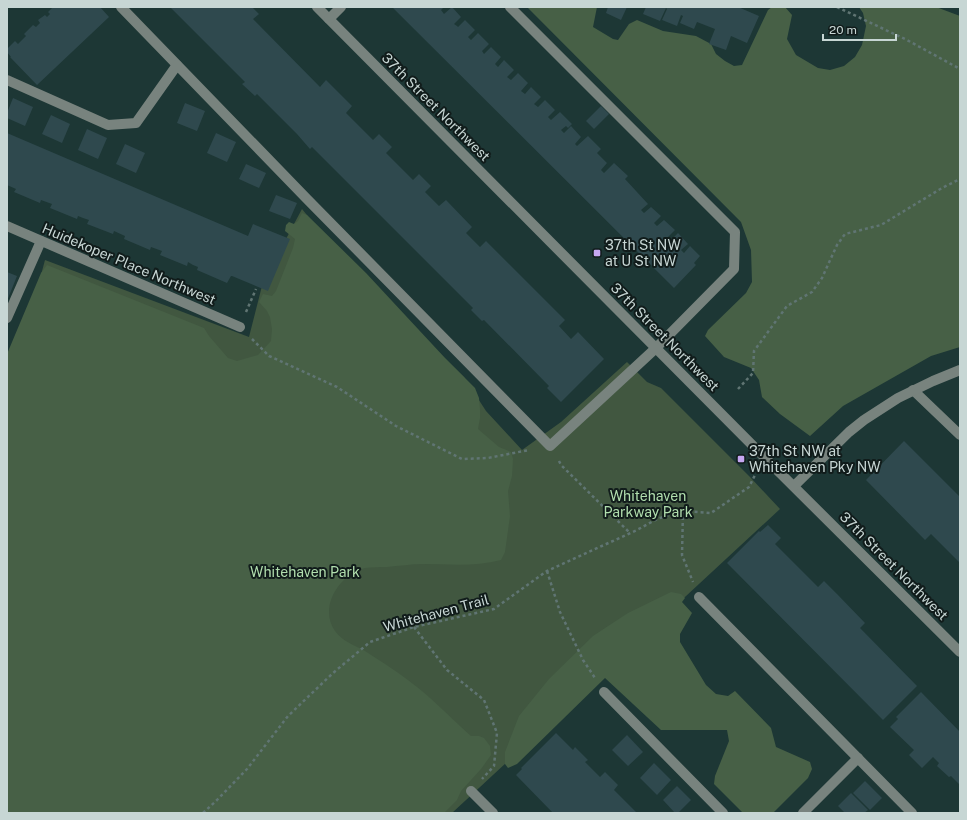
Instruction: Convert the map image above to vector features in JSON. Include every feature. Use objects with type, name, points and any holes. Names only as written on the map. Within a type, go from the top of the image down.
[{"type":"street","points":[[121,7],[550,446],[656,348],[734,269],[736,232],[510,7]]},
{"type":"street","name":"37th Street Northwest","points":[[317,7],[960,652]]},
{"type":"street","points":[[329,19],[341,7]]},
{"type":"street","points":[[7,80],[108,125],[136,123],[177,65]]},
{"type":"street","name":"Huidekoper Place Northwest","points":[[7,226],[240,327]]},
{"type":"street","points":[[7,318],[41,241]]},
{"type":"street","points":[[794,486],[849,432],[864,420],[913,390],[960,370]]},
{"type":"street","points":[[913,390],[960,435]]},
{"type":"street","points":[[699,596],[912,813]]},
{"type":"street","points":[[604,692],[723,813]]},
{"type":"street","points":[[803,813],[858,758]]},
{"type":"street","points":[[471,791],[492,813]]},
{"type":"path","points":[[836,7],[907,40],[960,69]]},
{"type":"path","points":[[738,389],[752,373],[754,351],[787,306],[812,292],[822,278],[837,245],[845,234],[881,225],[942,188],[960,179]]},
{"type":"path","points":[[256,289],[240,327],[269,356],[337,387],[396,426],[462,459],[488,458],[550,446],[561,465],[630,533]]},
{"type":"path","name":"Whitehaven Trail","points":[[203,813],[218,800],[247,769],[288,716],[333,673],[370,642],[414,627],[494,609],[547,571],[637,530],[657,519],[683,511],[711,513],[749,487],[755,475]]},
{"type":"path","points":[[683,511],[682,555],[699,596]]},
{"type":"path","points":[[547,571],[560,612],[583,660],[604,692]]},
{"type":"path","points":[[414,627],[447,670],[484,700],[497,733],[494,766]]},
{"type":"green space","points":[[527,7],[597,7],[593,27],[613,39],[618,40],[629,24],[637,20],[663,31],[696,36],[711,44],[716,54],[734,66],[742,65],[768,10],[772,7],[785,7],[792,15],[787,39],[796,55],[818,68],[830,70],[844,66],[855,57],[862,45],[866,26],[863,13],[859,7],[936,7],[960,16],[960,347],[931,356],[843,406],[810,436],[780,414],[762,397],[759,380],[751,368],[724,357],[705,336],[708,330],[746,293],[752,282],[751,250],[741,222]]},
{"type":"green space","name":"Whitehaven Park","points":[[302,209],[324,236],[464,377],[486,411],[522,450],[561,422],[627,362],[647,382],[661,388],[780,509],[452,813],[7,813],[7,363],[17,364],[45,260],[249,337],[263,282]]},
{"type":"green space","name":"Whitehaven Park","points":[[302,213],[307,215],[366,273],[475,388],[479,398],[480,410],[478,429],[499,447],[511,452],[513,459],[512,476],[508,491],[510,516],[505,552],[501,560],[482,564],[418,564],[365,568],[356,571],[340,584],[330,602],[329,612],[330,622],[341,638],[365,651],[411,682],[471,736],[479,736],[484,738],[490,746],[491,755],[481,769],[461,791],[457,800],[444,813],[7,813],[7,354],[41,273],[47,265],[204,328],[228,358],[237,361],[258,355],[271,341],[272,329],[270,317],[259,302],[263,294],[272,296],[276,291],[293,248],[295,239],[285,231],[286,225],[289,222],[294,224],[298,221]]},
{"type":"green space","points":[[671,592],[681,594],[685,598],[682,602],[692,613],[680,634],[680,642],[706,685],[716,694],[728,696],[735,691],[771,728],[776,747],[810,762],[812,769],[808,778],[773,813],[743,813],[714,784],[715,776],[729,741],[727,730],[661,730],[605,678],[517,764],[508,768],[505,764],[505,752],[519,716],[549,679],[593,636],[628,613]]},
{"type":"building","points":[[53,7],[100,7],[109,17],[37,85],[10,57],[7,49],[15,41],[18,44],[26,36],[24,34],[33,25],[36,27],[40,23],[38,20],[45,15],[47,17],[50,14],[48,12]]},
{"type":"building","points":[[170,7],[252,7],[259,14],[253,19],[320,87],[326,80],[352,106],[346,113],[373,140],[379,134],[392,147],[386,153],[413,180],[419,174],[431,186],[425,192],[439,206],[446,200],[472,227],[466,233],[480,247],[486,241],[565,320],[559,326],[571,339],[578,332],[604,359],[561,402],[547,388],[549,386],[484,320],[482,321],[471,310],[473,308],[312,147],[310,149],[257,94],[255,96],[242,84],[245,82]]},
{"type":"building","points":[[392,7],[444,7],[441,10],[444,14],[452,7],[461,17],[454,24],[458,27],[465,20],[475,30],[468,37],[471,40],[478,33],[489,44],[482,51],[484,54],[491,47],[501,57],[495,64],[498,67],[504,60],[514,70],[507,77],[511,80],[518,73],[528,83],[521,91],[525,94],[531,87],[541,97],[534,104],[538,107],[545,100],[555,110],[548,117],[551,120],[560,112],[572,124],[568,128],[566,126],[561,130],[564,133],[571,126],[581,137],[575,144],[577,146],[588,136],[601,149],[597,153],[607,163],[601,170],[604,173],[614,163],[628,176],[625,179],[648,204],[641,210],[644,213],[651,207],[661,216],[654,223],[657,226],[664,220],[675,230],[668,237],[671,240],[678,233],[688,244],[681,250],[684,253],[690,246],[700,256],[694,263],[696,265],[674,288]]},
{"type":"building","points":[[608,7],[627,7],[621,20],[606,13]]},
{"type":"building","points":[[646,7],[738,7],[759,16],[747,43],[731,36],[726,50],[709,44],[715,29],[697,22],[694,29],[680,23],[683,16],[681,15],[677,26],[662,20],[667,9],[666,8],[660,21],[643,14]]},
{"type":"building","points":[[13,98],[33,107],[25,126],[7,118],[7,113]]},
{"type":"building","points":[[185,103],[205,111],[197,131],[177,123]]},
{"type":"building","points":[[601,106],[609,114],[594,129],[586,121]]},
{"type":"building","points":[[51,115],[70,124],[62,143],[42,134]]},
{"type":"building","points":[[87,129],[107,138],[98,159],[78,150]]},
{"type":"building","points":[[7,133],[248,236],[253,224],[290,239],[268,291],[232,276],[227,283],[197,270],[198,267],[188,262],[187,266],[160,255],[162,251],[151,247],[150,250],[124,239],[125,236],[114,231],[113,234],[87,224],[89,220],[78,216],[77,219],[50,208],[52,204],[41,200],[40,203],[14,192],[16,189],[7,185]]},
{"type":"building","points":[[216,133],[236,142],[227,162],[207,153]]},
{"type":"building","points":[[125,144],[145,153],[136,173],[116,164]]},
{"type":"building","points":[[246,164],[266,173],[259,188],[239,179]]},
{"type":"building","points":[[276,195],[297,203],[290,219],[269,211]]},
{"type":"building","points":[[7,272],[17,276],[7,301]]},
{"type":"building","points":[[904,441],[960,497],[960,563],[931,534],[925,540],[866,480]]},
{"type":"building","points":[[768,525],[781,538],[775,544],[818,587],[824,581],[837,594],[865,623],[860,628],[917,686],[883,720],[727,563],[759,531],[760,532]]},
{"type":"building","points":[[921,692],[960,732],[960,785],[951,776],[949,777],[937,766],[939,763],[933,757],[922,768],[909,755],[914,750],[890,727],[898,719],[896,717]]},
{"type":"building","points":[[556,733],[573,750],[575,747],[588,760],[585,762],[600,777],[605,772],[618,785],[614,790],[637,813],[553,813],[516,775],[522,769],[521,768]]},
{"type":"building","points":[[627,735],[643,752],[628,766],[612,750]]},
{"type":"building","points":[[654,763],[671,780],[657,795],[640,778]]},
{"type":"building","points":[[865,781],[882,798],[870,810],[853,793]]},
{"type":"building","points":[[677,786],[691,800],[678,813],[675,813],[663,800]]},
{"type":"building","points":[[851,793],[868,810],[864,813],[845,813],[838,806]]},
{"type":"place","name":"37th St NW at U St NW","points":[[597,253]]},
{"type":"place","name":"37th St NW at Whitehaven Pky NW","points":[[741,459]]},
{"type":"park label","name":"Whitehaven Parkway Park","points":[[648,504]]}]
